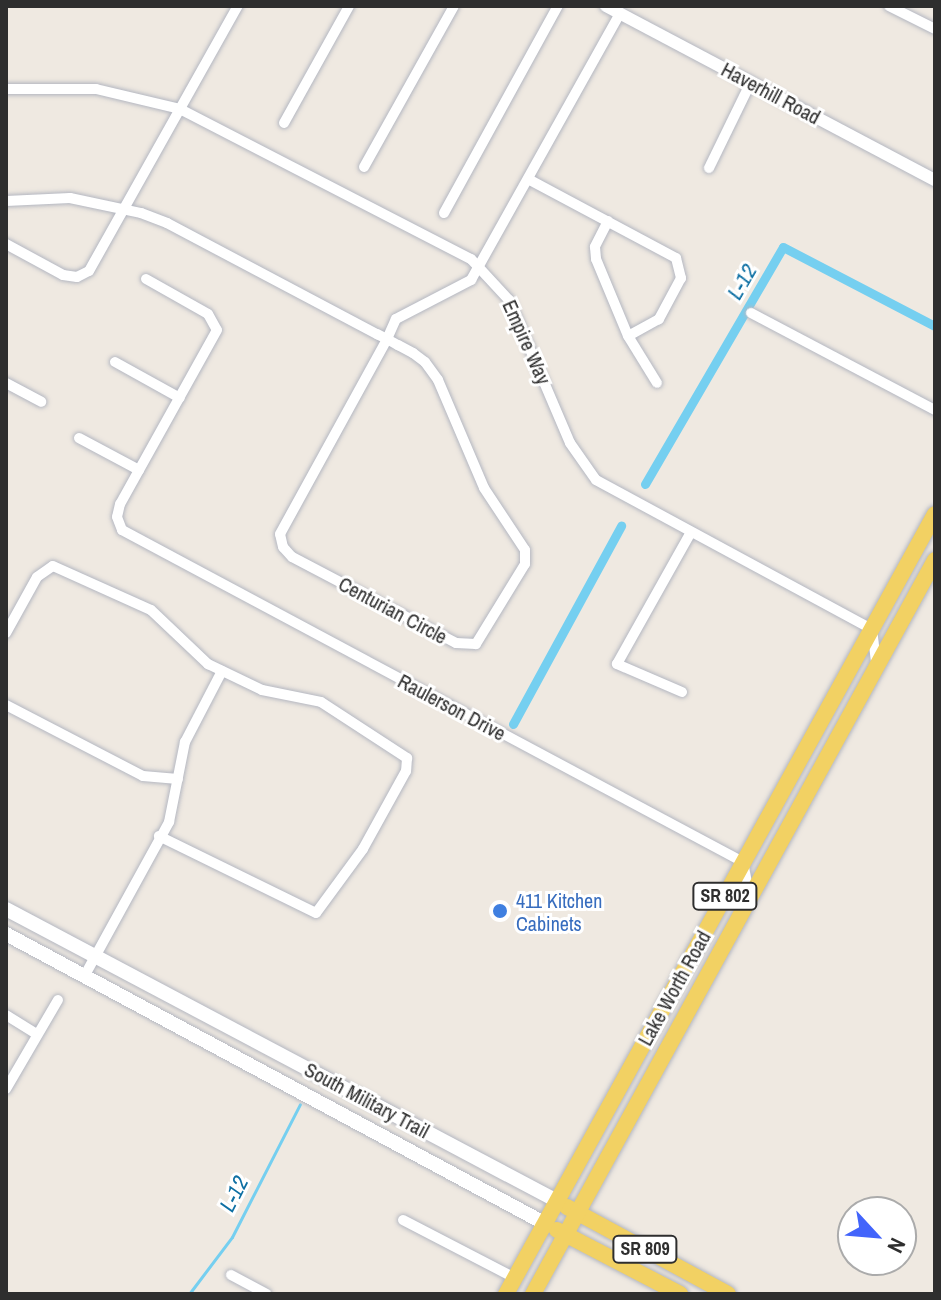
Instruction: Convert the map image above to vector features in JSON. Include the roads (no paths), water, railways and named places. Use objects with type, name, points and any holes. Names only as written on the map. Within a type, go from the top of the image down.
[{"type":"main road","name":"Lake Worth Road","points":[[506,1294],[935,514]]},
{"type":"main road","name":"Lake Worth Road","points":[[533,1294],[935,560]]},
{"type":"main road","name":"South Military Trail","points":[[6,909],[728,1294]]},
{"type":"main road","name":"South Military Trail","points":[[6,934],[680,1294]]},
{"type":"street","points":[[284,123],[349,6]]},
{"type":"street","points":[[364,167],[454,6]]},
{"type":"street","points":[[444,213],[558,6]]},
{"type":"street","points":[[889,6],[935,29]]},
{"type":"street","points":[[6,244],[77,277],[93,266],[235,7]]},
{"type":"street","points":[[6,201],[61,197],[125,208],[167,223],[387,339],[401,314],[461,289],[480,265],[528,179],[613,9]]},
{"type":"street","name":"Haverhill Road","points":[[613,9],[935,180]]},
{"type":"street","points":[[709,168],[751,82]]},
{"type":"street","name":"Empire Way","points":[[6,89],[96,89],[180,109],[480,265],[509,300],[586,469],[614,493],[872,629]]},
{"type":"street","points":[[528,179],[669,254],[681,271],[659,319],[628,336]]},
{"type":"street","points":[[608,221],[595,247],[596,259],[628,336],[657,383]]},
{"type":"street","points":[[79,438],[139,470],[217,330],[208,314],[146,279]]},
{"type":"street","points":[[751,313],[935,410]]},
{"type":"street","name":"Centurian Circle","points":[[387,339],[419,357],[434,373],[484,488],[525,550],[525,564],[486,635],[469,646],[292,557],[281,541],[282,527],[387,339]]},
{"type":"street","points":[[115,362],[180,398]]},
{"type":"street","points":[[6,383],[41,402]]},
{"type":"street","name":"Raulerson Drive","points":[[139,470],[117,510],[119,524],[129,535],[743,862]]},
{"type":"street","points":[[682,692],[617,664],[690,534]]},
{"type":"street","points":[[6,633],[37,577],[53,566],[151,610],[191,654],[222,671],[262,690],[321,702],[404,752],[406,771],[363,849],[316,913],[159,836]]},
{"type":"street","points":[[872,629],[878,646],[875,670]]},
{"type":"street","points":[[85,975],[99,957],[174,808],[185,742],[222,671]]},
{"type":"street","points":[[6,705],[143,776],[178,779]]},
{"type":"street","points":[[743,862],[748,898]]},
{"type":"street","points":[[6,1089],[58,1000]]},
{"type":"street","points":[[6,1015],[36,1034]]},
{"type":"street","points":[[403,1220],[515,1278]]},
{"type":"street","points":[[231,1275],[266,1294]]},
{"type":"waterway","name":"L-12","points":[[645,484],[783,247],[935,326]]},
{"type":"waterway","name":"L-12","points":[[513,724],[621,526]]},
{"type":"waterway","name":"L-12","points":[[189,1294],[232,1237],[300,1104]]},
{"type":"place","name":"411 Kitchen Cabinets","points":[[500,911]]}]
